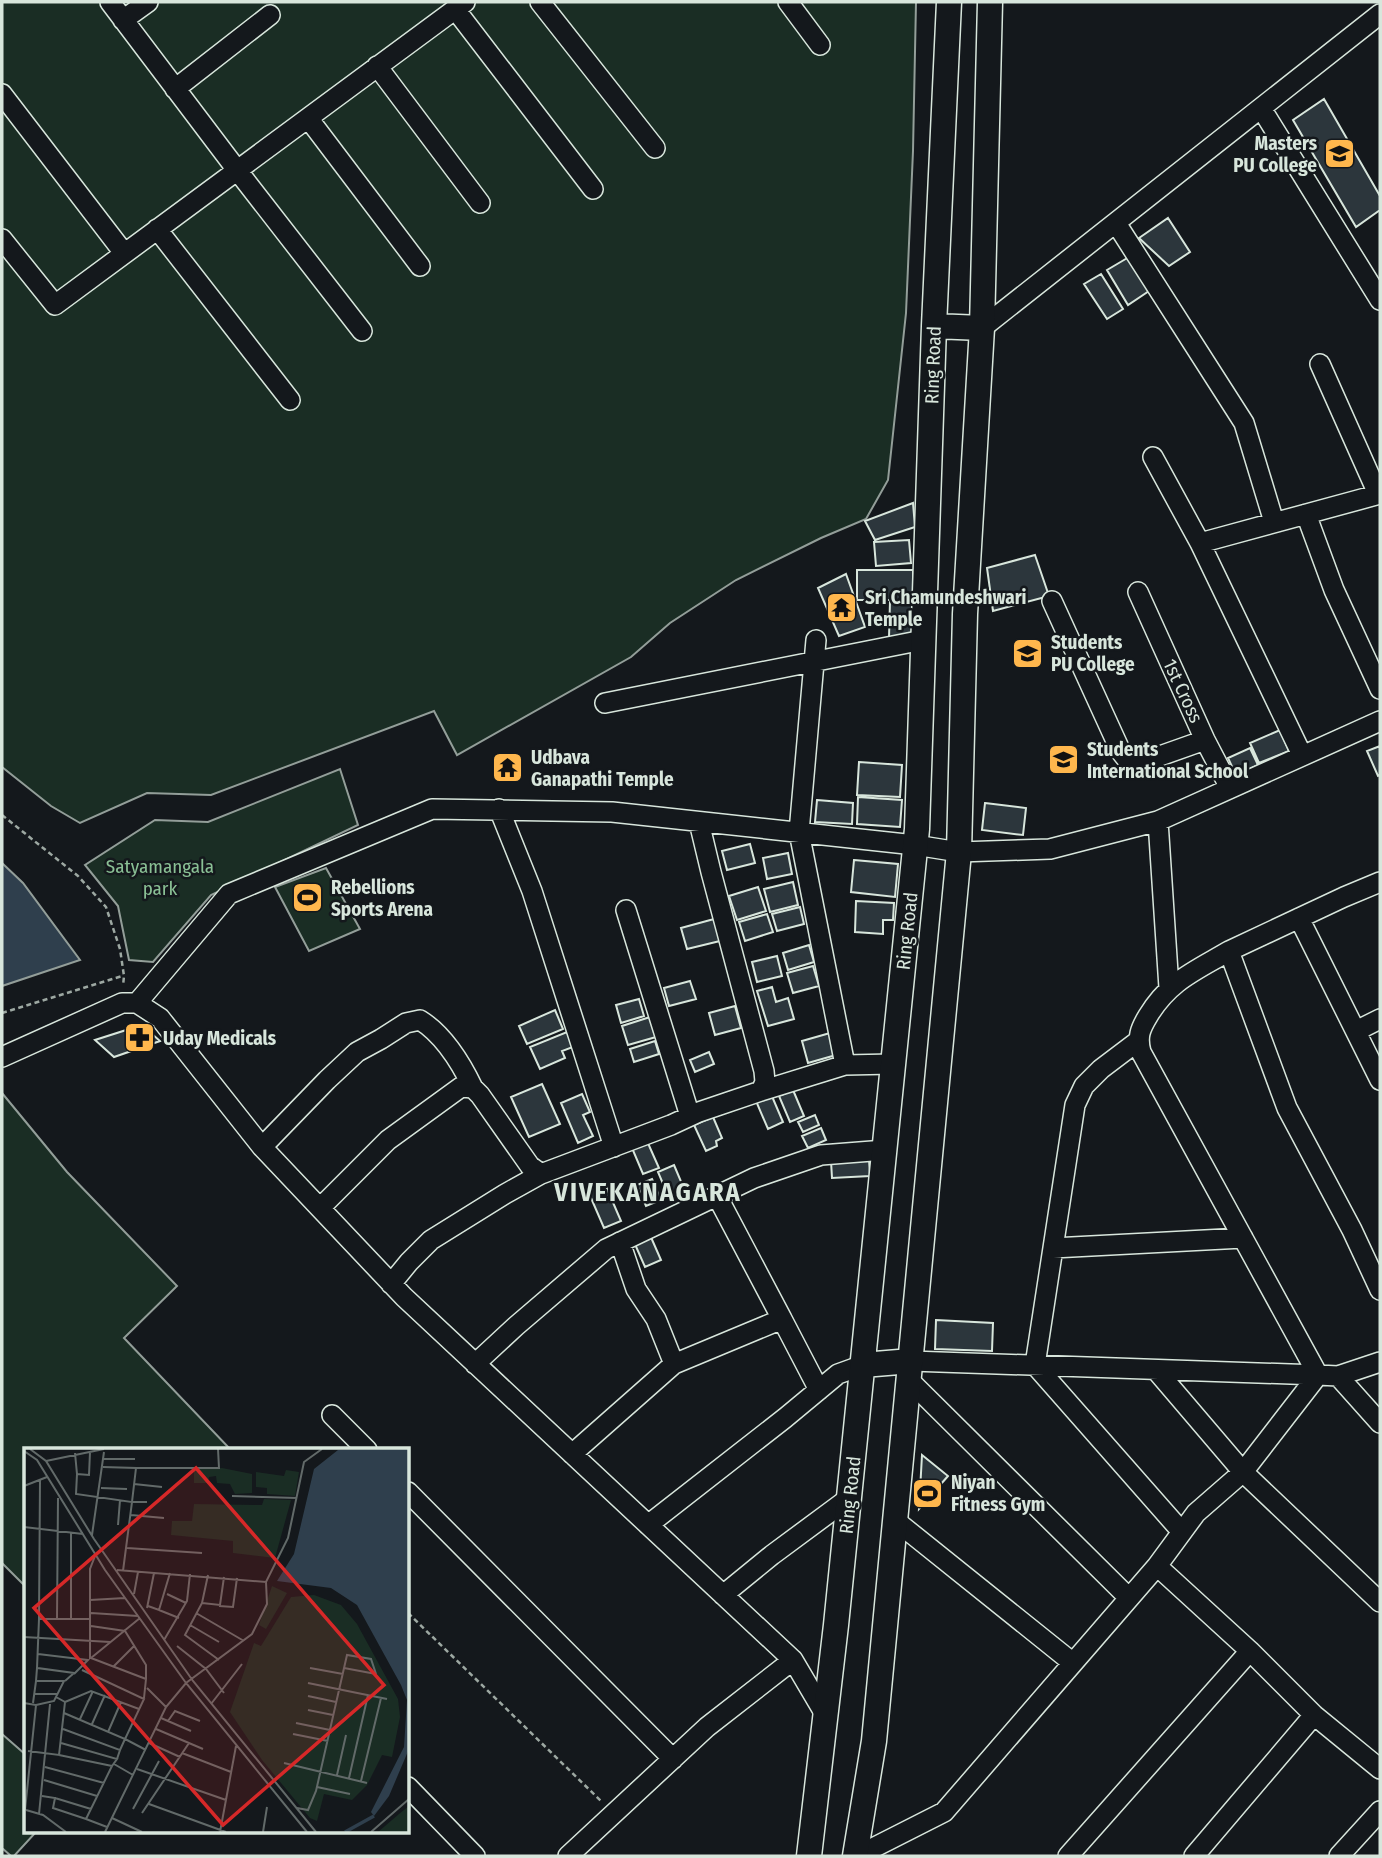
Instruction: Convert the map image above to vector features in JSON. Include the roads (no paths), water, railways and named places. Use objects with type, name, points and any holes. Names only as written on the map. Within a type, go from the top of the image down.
[{"type":"main road","name":"Ring Road","points":[[809,1856],[863,1365],[915,845],[949,2]]},
{"type":"main road","points":[[855,1856],[874,1741],[960,852],[965,614],[982,328],[989,2]]},
{"type":"main road","points":[[934,326],[982,328]]},
{"type":"main road","points":[[863,1365],[911,1371]]},
{"type":"street","points":[[110,2],[362,331]]},
{"type":"street","points":[[124,20],[148,2]]},
{"type":"street","points":[[540,2],[655,148]]},
{"type":"street","points":[[788,2],[820,45]]},
{"type":"street","points":[[2,239],[55,305],[460,5],[593,189]]},
{"type":"street","points":[[982,328],[1380,14]]},
{"type":"street","points":[[175,89],[270,15]]},
{"type":"street","points":[[377,66],[480,203]]},
{"type":"street","points":[[2,94],[124,253]]},
{"type":"street","points":[[1261,108],[1380,300]]},
{"type":"street","points":[[308,118],[420,266]]},
{"type":"street","points":[[1116,223],[1244,422],[1274,522]]},
{"type":"street","points":[[156,229],[290,400]]},
{"type":"street","points":[[1200,543],[1379,494],[1321,364]]},
{"type":"street","points":[[1153,457],[1200,543],[1301,755]]},
{"type":"street","points":[[1306,514],[1334,590],[1380,690]]},
{"type":"street","name":"1st Cross","points":[[1138,592],[1205,740],[1230,788]]},
{"type":"street","points":[[1052,601],[1121,752],[1129,762],[1140,763],[1205,740]]},
{"type":"street","points":[[816,640],[799,832],[845,1065]]},
{"type":"street","points":[[605,703],[923,640]]},
{"type":"street","points":[[2,1057],[129,1003],[229,894],[432,809],[612,812],[960,852],[1050,849],[1158,821],[1380,721]]},
{"type":"street","points":[[499,809],[532,891],[614,1147]]},
{"type":"street","points":[[699,821],[710,872],[764,1071],[765,1082],[761,1091]]},
{"type":"street","points":[[1158,821],[1169,988]]},
{"type":"street","points":[[1318,1375],[1141,1052],[1138,1041],[1140,1028],[1157,999],[1182,978],[1229,951],[1380,882]]},
{"type":"street","points":[[626,910],[690,1116]]},
{"type":"street","points":[[1299,918],[1380,1080]]},
{"type":"street","points":[[1229,951],[1287,1108],[1352,1230],[1380,1290]]},
{"type":"street","points":[[129,1003],[160,1018],[262,1147],[391,1284],[793,1660],[826,1716]]},
{"type":"street","points":[[1356,1031],[1380,1019]]},
{"type":"street","points":[[262,1147],[357,1052],[406,1023],[420,1020],[440,1037],[473,1088],[480,1094],[530,1166],[541,1174]]},
{"type":"street","points":[[1035,1365],[1075,1105],[1084,1086],[1101,1069],[1138,1041]]},
{"type":"street","points":[[391,1284],[431,1240],[541,1174],[761,1091],[845,1065],[893,1064]]},
{"type":"street","points":[[320,1208],[388,1140],[461,1087],[473,1088]]},
{"type":"street","points":[[475,1364],[606,1249],[754,1178],[821,1155],[885,1150]]},
{"type":"street","points":[[717,1196],[819,1390]]},
{"type":"street","points":[[1053,1248],[1244,1238]]},
{"type":"street","points":[[620,1242],[636,1289],[656,1319],[674,1364]]},
{"type":"street","points":[[572,1454],[674,1364],[782,1319]]},
{"type":"street","points":[[911,1371],[1035,1365],[1338,1376],[1380,1362]]},
{"type":"street","points":[[648,1525],[838,1374],[863,1365]]},
{"type":"street","points":[[1035,1365],[1182,1532]]},
{"type":"street","points":[[1156,1370],[1243,1472],[1380,1602]]},
{"type":"street","points":[[911,1371],[1129,1598]]},
{"type":"street","points":[[862,1856],[944,1812],[1157,1566],[1196,1513],[1243,1472],[1318,1375]]},
{"type":"street","points":[[1338,1376],[1380,1423]]},
{"type":"street","points":[[332,1415],[365,1448]]},
{"type":"street","points":[[410,1494],[673,1759]]},
{"type":"street","points":[[723,1595],[849,1498]]},
{"type":"street","points":[[896,1521],[1073,1663]]},
{"type":"street","points":[[1157,1566],[1250,1651],[1314,1715],[1380,1769]]},
{"type":"street","points":[[1068,1856],[1250,1651]]},
{"type":"street","points":[[568,1856],[707,1727],[793,1660]]},
{"type":"street","points":[[1194,1856],[1314,1715]]},
{"type":"street","points":[[410,1789],[475,1856]]},
{"type":"street","points":[[1339,1856],[1380,1811]]},
{"type":"water","points":[[2,863],[23,883],[80,960],[2,986]]},
{"type":"place","name":"Masters PU College","points":[[1340,154]]},
{"type":"place","name":"Sri Chamundeshwari Temple","points":[[842,608]]},
{"type":"place","name":"Students PU College","points":[[1028,653]]},
{"type":"place","name":"Students International School","points":[[1064,760]]},
{"type":"place","name":"Udbava Ganapathi Temple","points":[[508,768]]},
{"type":"place","name":"Rebellions Sports Arena","points":[[308,898]]},
{"type":"place","name":"Uday Medicals","points":[[140,1038]]},
{"type":"place","name":"Niyan Fitness Gym","points":[[928,1493]]},
{"type":"district","name":"VIVEKANAGARA","points":[[648,1192]]},
{"type":"park label","name":"Satyamangala park","points":[[160,877]]}]
